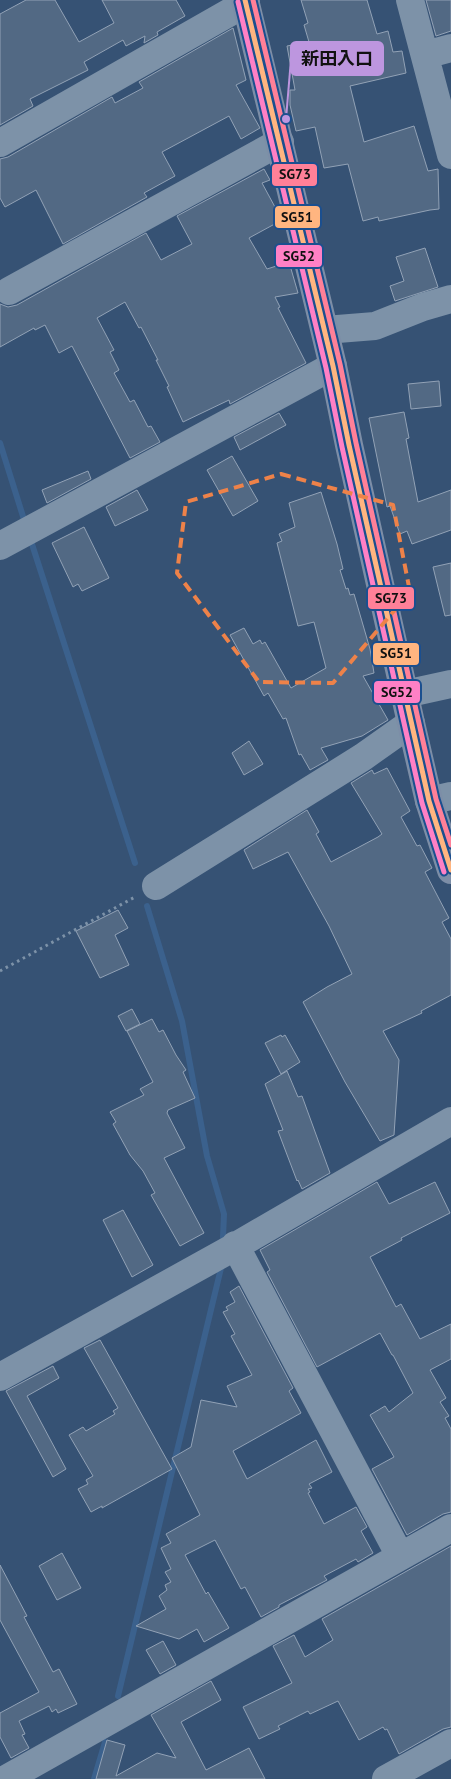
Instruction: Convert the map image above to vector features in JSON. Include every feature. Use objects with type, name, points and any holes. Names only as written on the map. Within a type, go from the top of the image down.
[{"type":"main road","points":[[246,1],[325,330],[411,723],[440,798],[451,870]]},
{"type":"street","points":[[410,0],[451,155]]},
{"type":"street","points":[[0,143],[246,1]]},
{"type":"street","points":[[425,56],[451,48]]},
{"type":"street","points":[[9,292],[280,142]]},
{"type":"street","points":[[325,330],[376,326],[423,307],[451,299]]},
{"type":"street","points":[[7,542],[333,366]]},
{"type":"street","points":[[405,694],[451,684]]},
{"type":"street","points":[[156,886],[364,757],[411,723]]},
{"type":"street","points":[[0,1377],[229,1250],[451,1121]]},
{"type":"street","points":[[235,1245],[400,1556]]},
{"type":"street","points":[[6,1779],[451,1528]]},
{"type":"street","points":[[386,1779],[451,1742]]},
{"type":"path","points":[[0,971],[156,886]]},
{"type":"highlighted area","points":[[281,474],[393,505],[410,592],[333,683],[259,682],[177,573],[186,502]]},
{"type":"building","points":[[26,0],[55,0],[79,42],[114,23],[102,0],[176,0],[185,16],[157,32],[158,35],[144,43],[145,36],[126,46],[123,40],[84,62],[88,70],[30,99],[33,106],[0,125],[0,14]]},
{"type":"building","points":[[301,0],[367,0],[377,34],[388,31],[393,52],[402,51],[406,73],[350,86],[364,142],[414,126],[428,171],[438,169],[439,209],[379,221],[378,217],[363,221],[348,164],[324,168],[315,127],[296,131],[290,105],[290,90],[295,90],[287,46],[309,42],[304,25],[308,23]]},
{"type":"building","points":[[426,0],[451,0],[451,31],[436,36]]},
{"type":"building","points":[[233,28],[246,80],[236,85],[260,128],[241,139],[229,116],[162,152],[175,176],[144,193],[147,197],[63,244],[36,190],[5,207],[0,198],[0,159],[8,157],[112,97],[115,103],[143,88],[139,82]]},
{"type":"building","points":[[264,169],[270,180],[262,183],[282,220],[249,238],[267,269],[289,262],[298,293],[275,297],[280,307],[278,308],[306,363],[230,404],[229,400],[183,422],[167,387],[169,386],[156,360],[158,360],[141,327],[139,328],[125,302],[97,318],[114,350],[110,352],[119,370],[114,373],[130,402],[134,400],[148,427],[151,426],[160,442],[130,458],[72,346],[59,353],[45,325],[35,330],[34,328],[0,347],[0,304],[8,307],[17,305],[146,233],[161,260],[192,244],[177,216]]},
{"type":"building","points":[[425,248],[438,287],[395,301],[390,286],[404,281],[396,257]]},
{"type":"building","points":[[439,381],[441,406],[411,409],[408,384]]},
{"type":"building","points":[[404,412],[409,438],[406,439],[418,502],[451,490],[451,530],[412,544],[407,531],[400,534],[390,506],[387,507],[369,418]]},
{"type":"building","points":[[279,413],[286,425],[240,450],[234,437]]},
{"type":"building","points":[[232,456],[258,501],[233,516],[207,470]]},
{"type":"building","points":[[88,471],[91,479],[47,503],[42,490]]},
{"type":"building","points":[[137,490],[148,510],[115,526],[106,507]]},
{"type":"building","points":[[321,492],[337,544],[343,569],[340,570],[346,589],[348,588],[350,595],[354,594],[370,649],[374,673],[363,676],[388,720],[362,736],[321,748],[328,760],[310,770],[301,754],[299,755],[286,718],[283,719],[268,693],[264,696],[230,635],[244,628],[253,644],[260,640],[262,644],[265,642],[291,688],[326,668],[314,622],[298,626],[277,543],[282,541],[279,534],[295,527],[289,503]]},
{"type":"building","points":[[84,527],[109,578],[82,591],[78,584],[73,587],[52,543]]},
{"type":"building","points":[[451,563],[451,615],[445,616],[433,567]]},
{"type":"building","points":[[249,741],[263,764],[244,775],[232,753]]},
{"type":"building","points":[[387,768],[410,811],[401,817],[417,846],[420,845],[432,868],[425,872],[449,918],[442,922],[451,939],[451,995],[421,1011],[422,1013],[383,1031],[399,1060],[394,1135],[380,1141],[345,1082],[303,1002],[352,974],[329,926],[288,852],[253,869],[244,850],[307,810],[319,832],[316,834],[331,862],[378,837],[382,834],[351,783],[372,770],[374,774]]},
{"type":"building","points":[[118,910],[128,928],[115,935],[129,965],[100,978],[76,931]]},
{"type":"building","points":[[132,1009],[140,1024],[126,1031],[118,1016]]},
{"type":"building","points":[[152,1019],[159,1032],[163,1030],[186,1070],[183,1072],[195,1098],[168,1110],[167,1113],[185,1148],[164,1158],[204,1233],[180,1246],[151,1195],[155,1193],[143,1171],[130,1155],[113,1124],[116,1122],[110,1112],[144,1095],[140,1089],[153,1082],[127,1031]]},
{"type":"building","points":[[281,1035],[282,1037],[285,1035],[300,1062],[281,1074],[265,1043]]},
{"type":"building","points":[[287,1071],[298,1097],[302,1096],[330,1173],[302,1189],[297,1181],[278,1131],[283,1130],[265,1084]]},
{"type":"building","points":[[377,1182],[389,1204],[435,1182],[450,1213],[401,1238],[402,1240],[370,1257],[396,1307],[401,1304],[420,1339],[451,1324],[451,1359],[430,1370],[446,1398],[440,1402],[449,1416],[445,1418],[451,1429],[451,1512],[443,1514],[407,1535],[372,1469],[394,1457],[370,1415],[385,1406],[389,1412],[413,1393],[380,1333],[317,1367],[267,1272],[270,1270],[260,1250]]},
{"type":"building","points":[[123,1210],[153,1265],[132,1277],[103,1220]]},
{"type":"building","points":[[239,1286],[293,1388],[289,1391],[301,1413],[233,1451],[247,1479],[316,1440],[332,1472],[309,1484],[312,1488],[308,1489],[310,1492],[308,1493],[324,1524],[356,1507],[367,1527],[361,1531],[373,1553],[358,1562],[356,1559],[324,1576],[327,1580],[279,1605],[279,1607],[261,1617],[245,1587],[241,1589],[215,1540],[185,1555],[206,1594],[208,1592],[229,1628],[204,1642],[197,1629],[179,1639],[136,1626],[166,1609],[159,1596],[167,1590],[165,1585],[171,1582],[165,1572],[171,1569],[161,1548],[171,1543],[166,1534],[200,1515],[172,1458],[191,1447],[201,1400],[237,1407],[227,1386],[252,1375],[231,1336],[235,1334],[223,1312],[228,1310],[226,1307],[235,1302],[230,1292]]},
{"type":"building","points":[[100,1340],[172,1469],[102,1508],[102,1506],[91,1512],[78,1489],[88,1484],[86,1480],[93,1476],[69,1435],[83,1427],[86,1431],[115,1414],[113,1411],[118,1408],[84,1348]]},
{"type":"building","points":[[53,1366],[59,1378],[27,1396],[66,1469],[53,1477],[6,1391]]},
{"type":"building","points":[[451,1546],[451,1727],[443,1729],[399,1754],[387,1729],[385,1730],[383,1727],[359,1740],[338,1701],[310,1714],[308,1711],[278,1726],[280,1729],[259,1739],[243,1707],[292,1683],[273,1646],[294,1635],[305,1657],[333,1640],[322,1619]]},
{"type":"building","points":[[62,1553],[81,1588],[57,1600],[39,1566]]},
{"type":"building","points":[[0,1565],[27,1616],[24,1617],[53,1672],[59,1669],[77,1704],[58,1713],[56,1709],[52,1712],[49,1706],[19,1721],[25,1734],[22,1735],[29,1748],[11,1758],[0,1737],[0,1713],[39,1692],[0,1620]]},
{"type":"building","points":[[163,1641],[176,1665],[160,1674],[146,1650]]},
{"type":"building","points":[[211,1681],[221,1700],[181,1722],[206,1770],[249,1748],[265,1779],[96,1779],[107,1740],[125,1745],[116,1776],[157,1753],[176,1758],[151,1715]]},
{"type":"waterway","points":[[0,443],[26,526]]},
{"type":"waterway","points":[[30,538],[135,863]]},
{"type":"waterway","points":[[147,906],[182,1021],[207,1156],[224,1214],[223,1237]]},
{"type":"waterway","points":[[118,1696],[222,1264]]},
{"type":"waterway","points":[[94,1779],[105,1742]]},
{"type":"transit line","name":"SG51","points":[[245,0],[333,366],[429,801],[451,870]]},
{"type":"transit line","name":"SG73","points":[[253,0],[340,364],[436,799],[451,845]]},
{"type":"transit line","name":"SG52","points":[[238,2],[326,368],[422,803],[444,872]]},
{"type":"place","name":"新田入口","points":[[286,119]]}]
